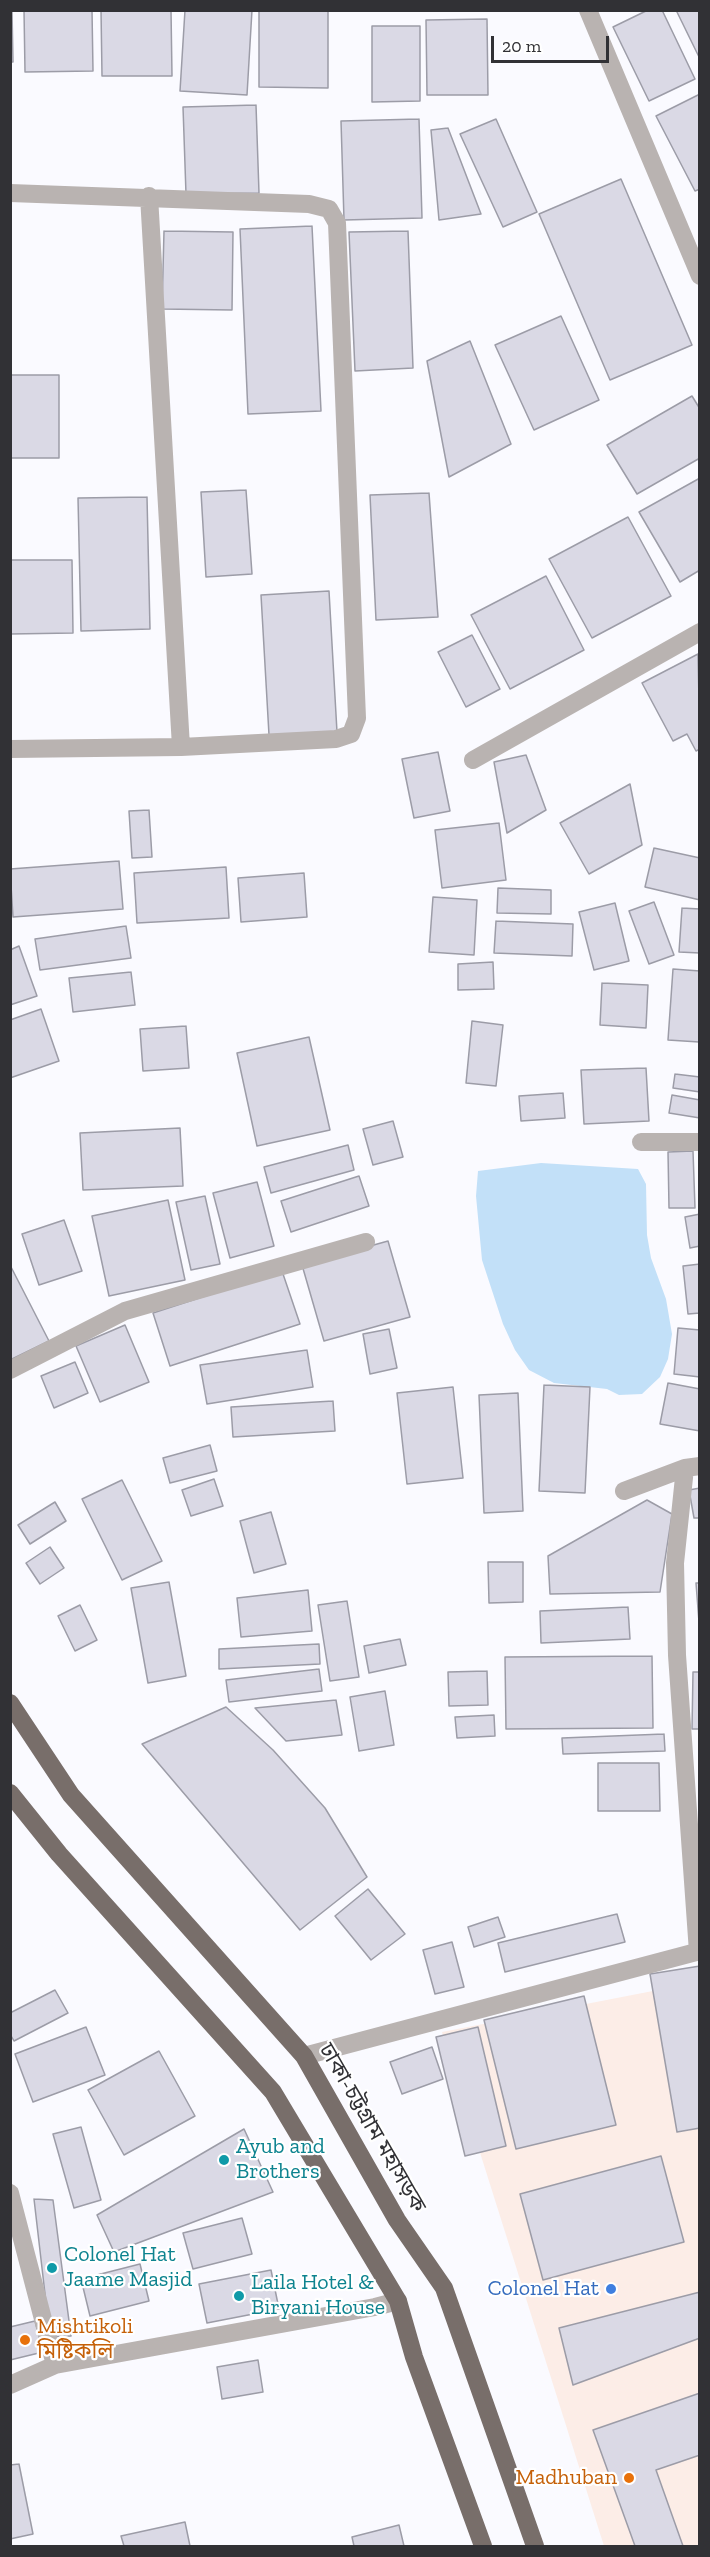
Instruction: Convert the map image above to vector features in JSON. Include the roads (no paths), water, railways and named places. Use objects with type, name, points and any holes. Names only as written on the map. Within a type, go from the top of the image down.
[{"type":"highway","name":"ঢাকা-চট্টগ্রাম মহাসড়ক","points":[[10,1703],[71,1795],[304,2056],[397,2220],[444,2288],[535,2547]]},
{"type":"highway","points":[[10,1793],[59,1854],[273,2092],[398,2301],[414,2357],[483,2547]]},
{"type":"street","points":[[588,10],[699,276]]},
{"type":"street","points":[[10,193],[149,196],[309,204],[328,209],[337,223],[357,718],[351,734],[336,740],[181,747],[10,749]]},
{"type":"street","points":[[149,196],[181,747]]},
{"type":"street","points":[[473,760],[699,632]]},
{"type":"street","points":[[641,1142],[699,1142]]},
{"type":"street","points":[[10,1370],[125,1311],[366,1242]]},
{"type":"street","points":[[304,2056],[698,1952],[676,1632],[675,1563],[692,1467],[624,1491]]},
{"type":"street","points":[[10,2193],[55,2365]]},
{"type":"street","points":[[10,2385],[55,2365],[398,2301]]},
{"type":"water","points":[[541,1163],[638,1169],[646,1184],[647,1235],[651,1258],[666,1299],[672,1334],[668,1359],[660,1377],[642,1394],[619,1395],[607,1389],[554,1383],[529,1370],[515,1350],[503,1324],[482,1260],[476,1196],[478,1171]]},
{"type":"place","name":"Ayub and Brothers","points":[[224,2160]]},
{"type":"place","name":"Colonel Hat Jaame Masjid","points":[[52,2268]]},
{"type":"place","name":"Colonel Hat","points":[[611,2289]]},
{"type":"place","name":"Laila Hotel & Biryani House","points":[[239,2296]]},
{"type":"place","name":"Mishtikoli মিষ্টিকলি","points":[[25,2340]]},
{"type":"place","name":"Madhuban","points":[[629,2478]]}]
